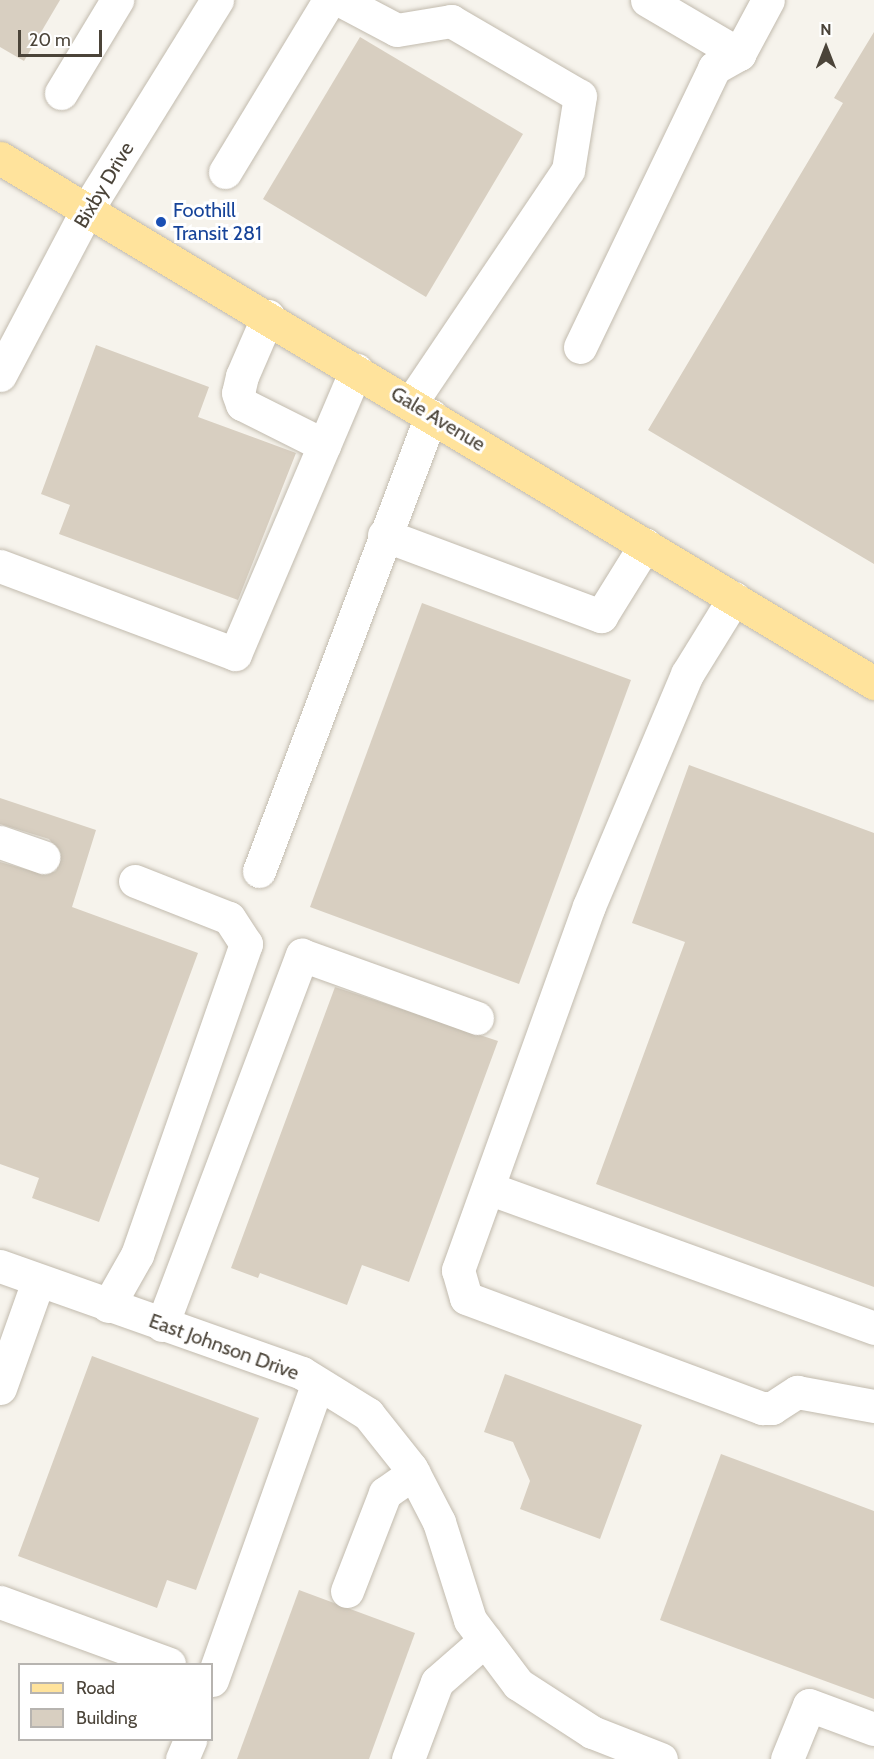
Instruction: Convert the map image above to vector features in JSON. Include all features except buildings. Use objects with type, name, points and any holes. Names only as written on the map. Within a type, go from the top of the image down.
[{"type":"main road","name":"Gale Avenue","points":[[0,158],[268,316],[874,683]]},
{"type":"street","points":[[61,93],[117,0]]},
{"type":"street","points":[[225,172],[329,0]]},
{"type":"street","points":[[259,871],[384,535],[421,409],[568,170],[580,96],[451,21],[397,30],[340,0]]},
{"type":"street","points":[[647,0],[739,54]]},
{"type":"street","points":[[580,346],[714,68],[739,54],[768,0]]},
{"type":"street","name":"Bixby Drive","points":[[0,375],[88,208],[209,2]]},
{"type":"street","points":[[268,316],[242,376],[238,393],[242,404],[324,445]]},
{"type":"street","points":[[0,566],[235,654],[356,370]]},
{"type":"street","points":[[384,535],[601,616],[645,545]]},
{"type":"street","points":[[734,598],[687,674],[589,906],[458,1270],[466,1298],[762,1408],[772,1408],[797,1392],[874,1406]]},
{"type":"street","points":[[0,842],[43,857]]},
{"type":"street","points":[[108,1306],[137,1255],[246,944],[229,918],[135,880]]},
{"type":"street","points":[[162,1325],[302,955],[477,1018]]},
{"type":"street","points":[[488,1188],[874,1328]]},
{"type":"street","name":"East Johnson Drive","points":[[0,1266],[302,1373],[368,1414],[414,1473],[439,1522],[470,1620],[518,1684],[592,1732],[661,1759]]},
{"type":"street","points":[[0,1388],[38,1281]]},
{"type":"street","points":[[213,1679],[318,1383]]},
{"type":"street","points":[[347,1591],[385,1492],[414,1473]]},
{"type":"street","points":[[0,1602],[164,1663]]},
{"type":"street","points":[[408,1759],[437,1682],[485,1640]]},
{"type":"street","points":[[787,1759],[809,1705],[874,1729]]},
{"type":"street","points":[[182,1759],[190,1741]]},
{"type":"place","name":"Foothill Transit 281","points":[[161,222]]}]
